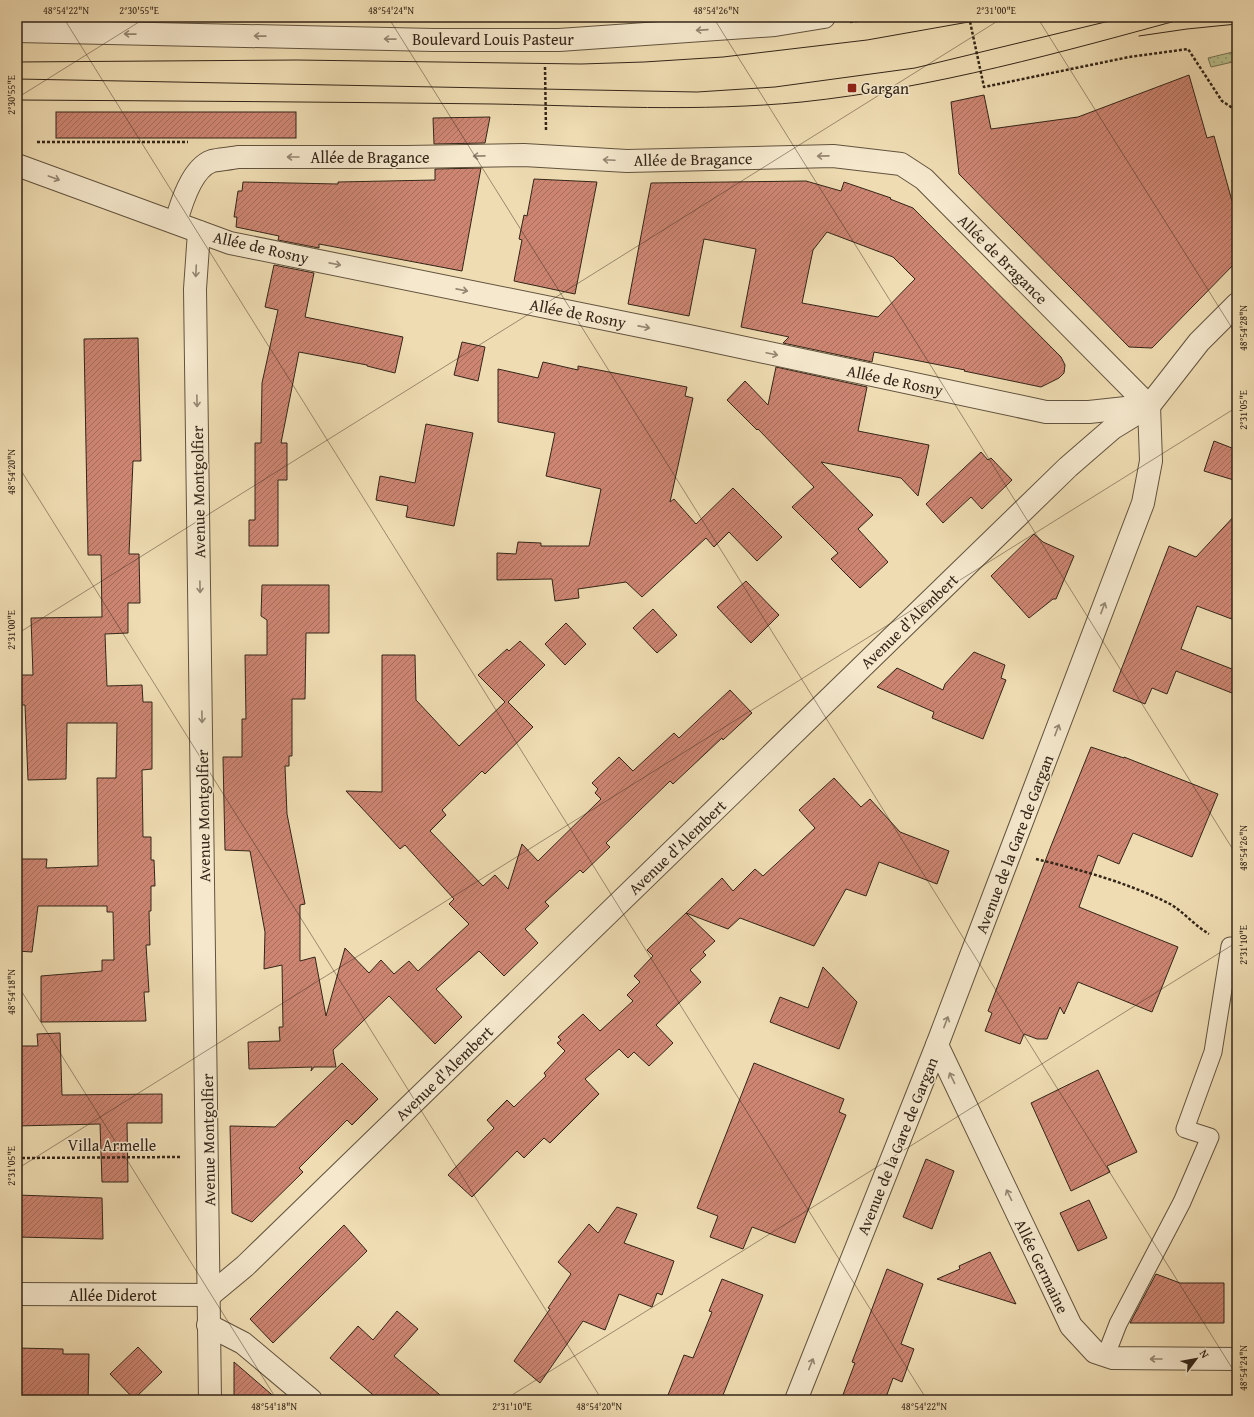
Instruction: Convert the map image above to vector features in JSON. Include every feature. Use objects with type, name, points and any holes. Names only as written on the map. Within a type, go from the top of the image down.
[{"type":"street","name":"Boulevard Louis Pasteur","points":[[17,31],[559,40],[651,25],[775,25],[824,17]]},
{"type":"street","name":"Allée de Bragance","points":[[176,222],[181,205],[197,172],[211,162],[238,157],[524,155],[627,161],[833,156],[901,164],[924,179],[1149,406]]},
{"type":"street","name":"Allée de Rosny","points":[[17,165],[230,243],[689,336],[1046,412],[1089,412],[1149,406]]},
{"type":"street","name":"Avenue Montgolfier","points":[[199,232],[195,289],[210,1295],[208,1325],[210,1400]]},
{"type":"street","points":[[1149,406],[1199,342],[1237,304]]},
{"type":"street","name":"Avenue de la Gare de Gargan","points":[[796,1400],[937,1046],[1143,503],[1151,461],[1149,406]]},
{"type":"street","name":"Avenue d'Alembert","points":[[210,1295],[268,1244],[1068,467],[1113,428],[1149,406]]},
{"type":"street","name":"Allée Germaine","points":[[937,1046],[1071,1326],[1095,1352],[1134,1359],[1237,1359]]},
{"type":"street","name":"Allée Diderot","points":[[17,1294],[210,1295]]},
{"type":"street","points":[[208,1325],[242,1343],[311,1400]]},
{"type":"lane","points":[[1106,1355],[1118,1324],[1182,1202],[1210,1137],[1185,1128],[1213,1052],[1230,946]]},
{"type":"path","points":[[969,17],[984,87],[1129,57],[1188,49],[1222,101],[1237,111]]},
{"type":"path","points":[[546,62],[546,135]]},
{"type":"path","points":[[1237,178],[1233,179],[1233,193],[1237,207]]},
{"type":"path","points":[[1034,859],[1074,869],[1131,888],[1171,905],[1200,928],[1230,946]]},
{"type":"path","name":"Villa Armelle","points":[[17,1158],[208,1157]]},
{"type":"green space","points":[[1237,51],[1237,61],[1211,67],[1208,58]]},
{"type":"building","points":[[1189,75],[1207,138],[1214,136],[1237,219],[1237,261],[1152,348],[1129,347],[959,174],[951,102],[984,95],[991,129],[1078,117]]},
{"type":"building","points":[[56,112],[296,112],[296,138],[56,138]]},
{"type":"building","points":[[490,117],[485,143],[434,144],[433,118]]},
{"type":"building","points":[[481,168],[462,271],[319,244],[319,248],[278,240],[279,236],[236,227],[237,217],[234,217],[238,191],[242,191],[243,182],[338,184],[338,182],[435,180],[435,169]]},
{"type":"building","points":[[534,179],[597,182],[575,294],[514,281],[522,240],[519,239],[524,215],[527,216]]},
{"type":"building","points":[[806,181],[841,191],[844,182],[891,198],[890,199],[913,208],[1061,357],[1065,365],[1064,373],[1059,378],[1041,387],[874,352],[872,362],[783,343],[789,337],[741,327],[756,249],[704,239],[689,316],[628,304],[651,183]],"holes":[[[827,232],[893,257],[915,279],[878,317],[802,303],[813,250]]]},
{"type":"building","points":[[274,265],[314,273],[305,317],[403,337],[395,373],[367,365],[299,352],[281,443],[287,443],[287,480],[278,480],[278,546],[249,546],[249,520],[255,520],[255,443],[261,443],[262,383],[278,310],[265,307]]},
{"type":"building","points":[[138,338],[141,461],[133,461],[129,554],[139,554],[140,603],[128,603],[128,633],[105,634],[107,686],[142,685],[143,702],[152,702],[152,769],[142,770],[143,837],[151,837],[151,860],[154,860],[155,886],[151,886],[151,911],[149,911],[150,945],[146,945],[149,992],[144,992],[146,1021],[41,1022],[41,976],[102,971],[102,960],[114,960],[113,912],[107,912],[107,906],[38,906],[32,952],[17,951],[17,859],[47,859],[46,868],[98,866],[97,778],[116,778],[117,723],[67,723],[66,779],[28,780],[25,705],[17,705],[17,675],[33,675],[31,618],[102,617],[101,555],[88,555],[84,339]]},
{"type":"building","points":[[462,342],[485,347],[478,381],[454,375]]},
{"type":"building","points":[[543,362],[578,370],[578,366],[687,387],[685,396],[693,398],[670,502],[674,499],[696,524],[733,488],[782,537],[757,561],[729,532],[714,547],[706,538],[642,597],[626,582],[578,589],[579,598],[555,601],[552,579],[497,580],[497,553],[516,554],[518,542],[541,543],[541,546],[589,546],[601,489],[546,476],[555,433],[498,422],[498,369],[538,378]]},
{"type":"building","points":[[776,367],[867,387],[858,431],[929,445],[918,496],[901,478],[821,462],[873,515],[858,529],[888,562],[860,588],[831,559],[838,553],[792,507],[814,487],[758,429],[757,430],[727,400],[745,381],[768,405]]},
{"type":"building","points":[[426,424],[473,433],[454,526],[406,517],[408,506],[376,500],[380,476],[415,483]]},
{"type":"building","points":[[1214,441],[1237,450],[1237,481],[1204,471]]},
{"type":"building","points":[[981,452],[988,460],[991,458],[1012,480],[982,509],[971,497],[943,523],[926,504]]},
{"type":"building","points":[[1237,513],[1237,621],[1197,606],[1181,649],[1237,671],[1237,695],[1176,671],[1167,694],[1152,688],[1145,704],[1113,691],[1169,546],[1196,557]]},
{"type":"building","points":[[1034,534],[1043,542],[1074,556],[1056,599],[1053,599],[1029,618],[991,576]]},
{"type":"building","points":[[746,581],[779,615],[751,643],[717,607]]},
{"type":"building","points":[[262,585],[329,585],[329,633],[306,633],[305,699],[292,699],[292,756],[289,756],[289,766],[285,766],[287,814],[305,904],[300,905],[300,961],[315,957],[326,1016],[345,948],[369,973],[381,960],[394,974],[409,961],[418,971],[469,924],[449,904],[454,899],[405,845],[400,849],[346,791],[382,792],[382,655],[415,655],[416,700],[459,746],[505,702],[478,675],[507,649],[509,651],[520,641],[545,665],[508,702],[533,727],[485,774],[482,771],[442,810],[446,815],[430,831],[483,886],[495,875],[508,889],[522,844],[538,861],[601,799],[595,793],[598,789],[592,783],[619,757],[633,771],[674,733],[679,738],[730,690],[752,713],[723,740],[722,738],[673,784],[670,781],[606,843],[610,847],[583,873],[580,870],[545,902],[549,906],[525,929],[538,943],[504,976],[479,951],[436,989],[462,1017],[435,1044],[389,996],[333,1050],[336,1067],[314,1067],[311,1071],[312,1067],[249,1069],[248,1042],[280,1041],[279,1027],[283,1027],[282,965],[264,969],[265,932],[250,851],[225,850],[223,757],[242,757],[242,719],[246,719],[245,655],[267,655],[267,620],[261,616]]},
{"type":"building","points":[[653,609],[677,635],[657,653],[633,628]]},
{"type":"building","points":[[566,623],[586,644],[565,665],[545,644]]},
{"type":"building","points":[[974,652],[1005,665],[1001,678],[1006,680],[983,739],[932,718],[934,712],[877,687],[897,668],[943,690],[945,684]]},
{"type":"building","points":[[1091,747],[1124,757],[1218,794],[1192,857],[1133,833],[1119,864],[1098,855],[1079,907],[1178,947],[1152,1012],[1078,982],[1064,1014],[1060,1007],[1047,1039],[1037,1039],[1024,1034],[1020,1044],[985,1031],[992,1013],[988,1011],[1051,846]]},
{"type":"building","points":[[834,778],[861,807],[870,799],[900,832],[949,851],[937,884],[879,862],[866,896],[846,889],[814,946],[740,918],[728,929],[686,913],[722,878],[733,891],[755,869],[763,876],[815,828],[799,810]]},
{"type":"building","points":[[686,913],[715,941],[703,952],[706,955],[690,970],[701,982],[656,1025],[673,1043],[649,1066],[634,1052],[628,1058],[619,1049],[585,1079],[599,1094],[550,1143],[544,1138],[524,1158],[517,1151],[472,1197],[448,1175],[494,1128],[487,1120],[507,1100],[514,1107],[546,1076],[544,1073],[565,1051],[557,1043],[561,1040],[558,1037],[583,1014],[600,1031],[633,1001],[627,995],[640,982],[634,976],[653,956],[647,950]]},
{"type":"building","points":[[823,967],[857,1002],[839,1049],[770,1022],[780,997],[808,1008]]},
{"type":"building","points":[[60,1033],[62,1095],[162,1094],[162,1123],[127,1123],[128,1182],[102,1182],[100,1124],[17,1126],[17,1046],[38,1046],[37,1034]]},
{"type":"building","points":[[342,1063],[378,1099],[352,1125],[347,1120],[299,1168],[303,1172],[252,1222],[232,1213],[230,1126],[275,1127]]},
{"type":"building","points":[[754,1063],[844,1099],[839,1112],[846,1115],[795,1243],[752,1227],[743,1249],[710,1237],[718,1216],[697,1208]]},
{"type":"building","points":[[1098,1070],[1137,1152],[1107,1166],[1110,1172],[1071,1191],[1031,1103]]},
{"type":"building","points":[[926,1159],[954,1171],[932,1229],[903,1217]]},
{"type":"building","points":[[17,1195],[102,1198],[103,1239],[17,1237]]},
{"type":"building","points":[[1089,1200],[1107,1238],[1078,1251],[1060,1213]]},
{"type":"building","points":[[617,1207],[637,1214],[624,1243],[674,1261],[662,1295],[657,1293],[652,1307],[619,1294],[605,1330],[583,1321],[540,1383],[514,1361],[550,1309],[548,1308],[571,1274],[558,1262],[589,1224],[598,1233]]},
{"type":"building","points":[[344,1225],[367,1251],[273,1343],[250,1319]]},
{"type":"building","points":[[990,1252],[1016,1304],[937,1279],[960,1269],[959,1266]]},
{"type":"building","points":[[887,1269],[923,1284],[901,1344],[914,1349],[902,1382],[893,1378],[885,1400],[841,1400],[855,1363],[852,1362]]},
{"type":"building","points":[[1156,1274],[1180,1283],[1224,1283],[1224,1323],[1130,1323]]},
{"type":"building","points":[[722,1279],[763,1295],[721,1400],[666,1400],[684,1355],[693,1358],[712,1312],[709,1311]]},
{"type":"building","points":[[397,1311],[418,1329],[394,1356],[446,1400],[379,1400],[330,1358],[358,1326],[373,1340]]},
{"type":"building","points":[[138,1347],[162,1372],[134,1399],[110,1374]]},
{"type":"building","points":[[17,1348],[63,1349],[63,1354],[89,1354],[88,1400],[17,1400]]},
{"type":"building","points":[[234,1362],[278,1400],[234,1400]]},
{"type":"tram line","points":[[17,62],[297,60],[581,64],[644,62],[723,57],[867,40],[997,17]]},
{"type":"tram line","points":[[17,79],[697,92],[775,87],[915,68],[1126,17]]},
{"type":"tram line","points":[[1120,20],[1144,17]]},
{"type":"tram line","points":[[17,100],[493,104],[648,108],[763,105],[851,96],[949,78],[1046,56],[1190,17]]},
{"type":"tram line","points":[[1139,36],[1237,24]]},
{"type":"place","name":"Gargan","points":[[852,88]]}]
